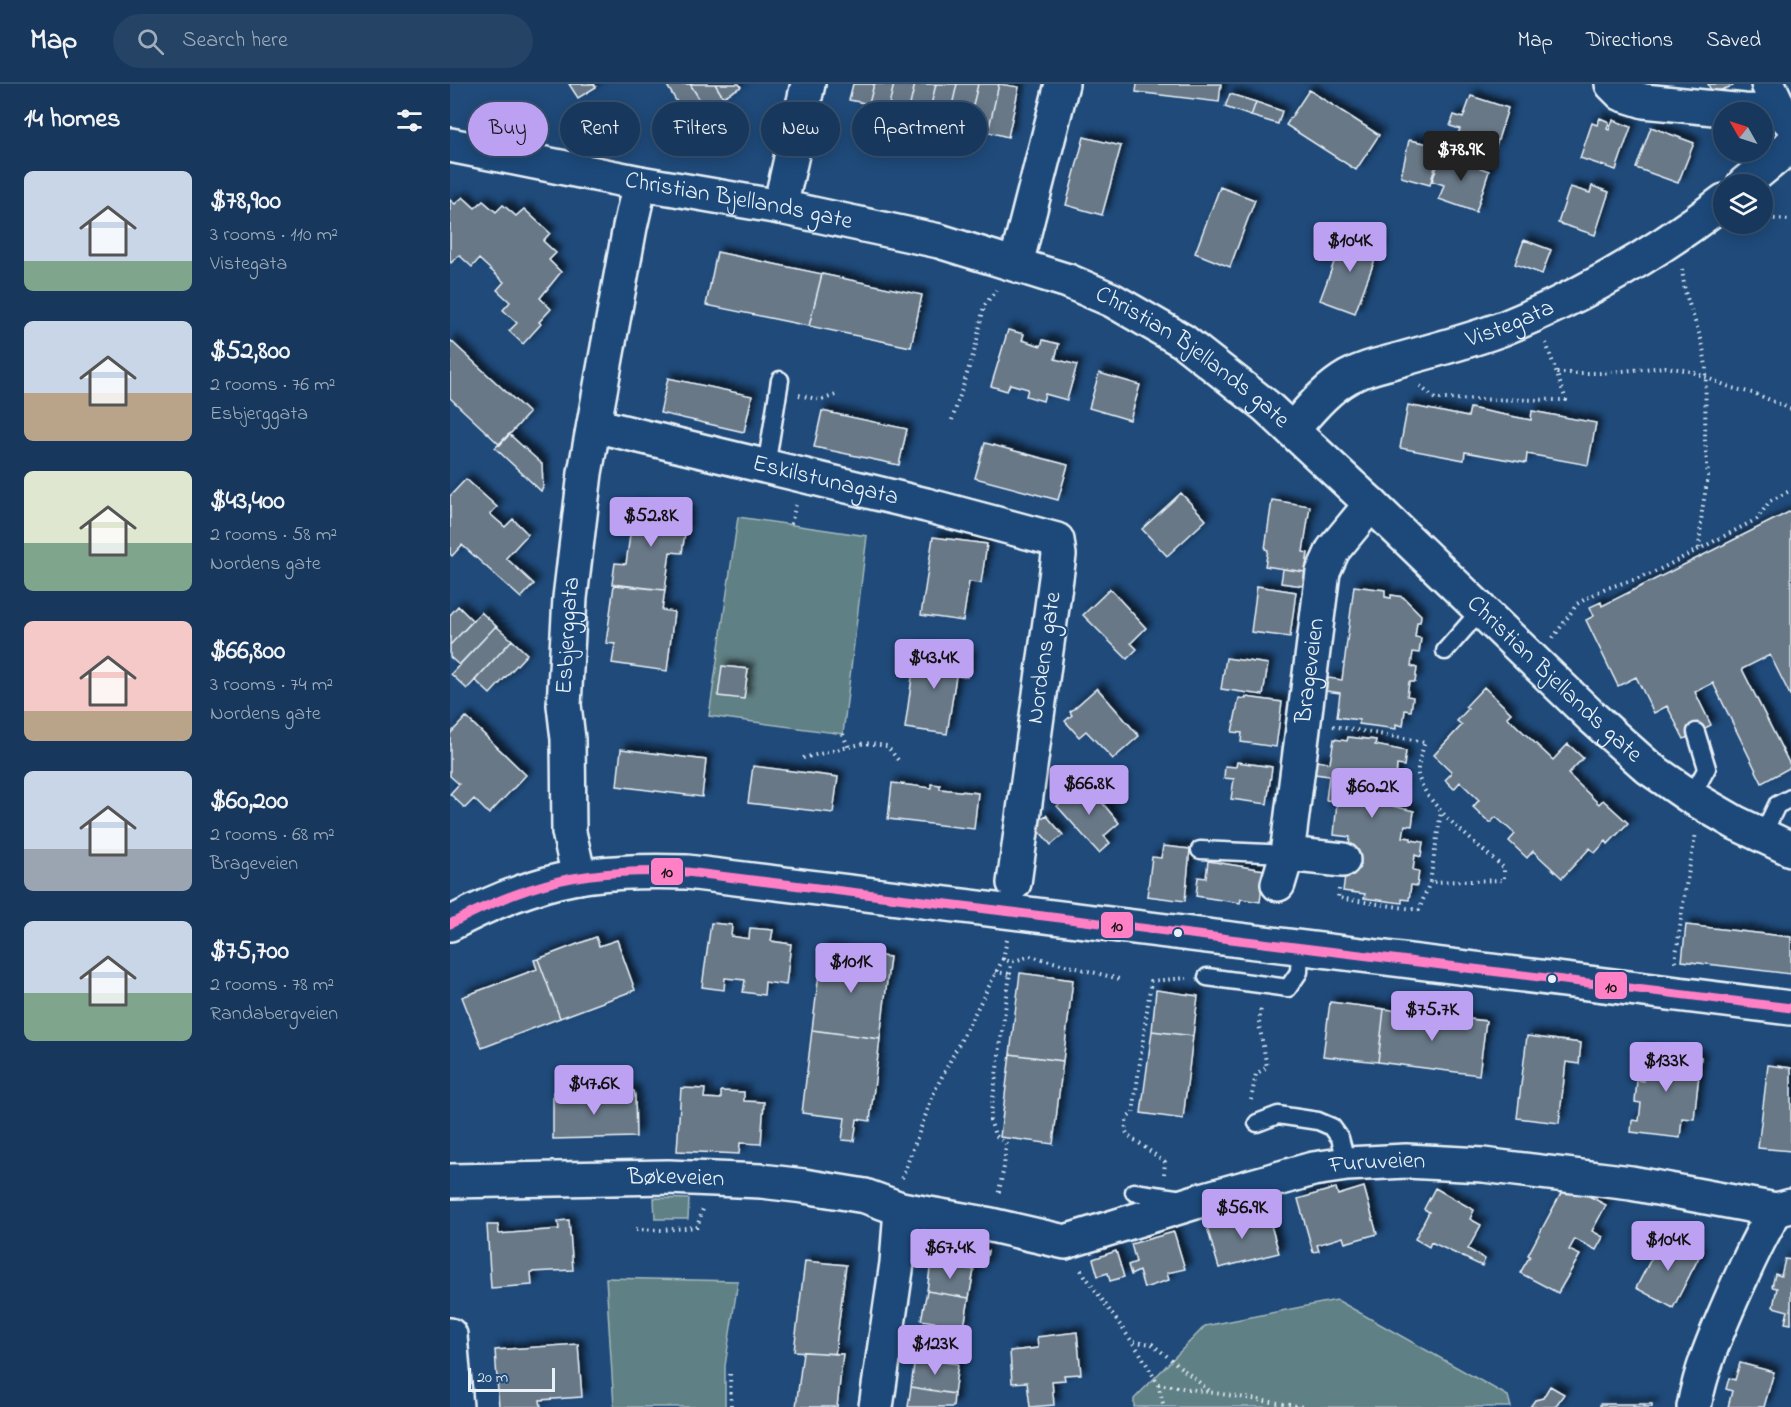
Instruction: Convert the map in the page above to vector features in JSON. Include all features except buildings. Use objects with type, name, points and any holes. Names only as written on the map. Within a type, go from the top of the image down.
[{"type":"street","points":[[780,207],[808,84]]},
{"type":"street","points":[[1016,264],[1062,84]]},
{"type":"street","points":[[1612,84],[1622,94],[1644,101],[1780,106]]},
{"type":"street","name":"Christian Bjellands gate","points":[[450,145],[640,183],[780,207],[939,241],[1068,281],[1112,300],[1160,327],[1242,386],[1371,504],[1480,611],[1694,810],[1776,842]]},
{"type":"street","points":[[1756,174],[1791,145]]},
{"type":"street","name":"Esbjerggata","points":[[579,877],[568,832],[568,739],[564,705],[570,598],[585,472],[640,183]]},
{"type":"street","name":"Vistegata","points":[[1292,430],[1334,386],[1348,377],[1366,368],[1454,344],[1537,314],[1597,285],[1713,208]]},
{"type":"street","name":"Eskilstunagata","points":[[594,425],[926,505],[1057,540]]},
{"type":"street","name":"Brageveien","points":[[1282,869],[1323,572],[1333,550],[1371,504]]},
{"type":"street","name":"Nordens gate","points":[[1014,883],[1059,555],[1057,540]]},
{"type":"street","points":[[1282,869],[1343,860]]},
{"type":"street","points":[[450,924],[530,889],[579,877],[659,871],[705,873],[1791,1008]]},
{"type":"street","name":"Furuveien","points":[[901,1209],[991,1225],[1065,1242],[1284,1177],[1347,1164],[1427,1160],[1631,1184],[1784,1208]]},
{"type":"street","name":"Bøkeveien","points":[[450,1181],[668,1177],[711,1179],[804,1186],[865,1196],[901,1209]]},
{"type":"street","points":[[1694,1407],[1702,1374],[1715,1337],[1760,1238],[1784,1208]]},
{"type":"street","points":[[876,1407],[897,1263],[901,1209]]},
{"type":"street","points":[[450,1335],[456,1407]]},
{"type":"lane","points":[[766,467],[779,385]]},
{"type":"lane","points":[[1445,651],[1480,611]]},
{"type":"lane","points":[[1694,810],[1707,768],[1696,732]]},
{"type":"lane","points":[[1776,842],[1777,805],[1791,798]]},
{"type":"lane","points":[[1200,850],[1282,869]]},
{"type":"lane","points":[[1207,977],[1288,988],[1299,972],[1300,946]]},
{"type":"lane","points":[[1257,1123],[1278,1115],[1318,1121],[1332,1127],[1340,1138],[1347,1164]]},
{"type":"lane","points":[[1134,1192],[1176,1198],[1170,1210]]},
{"type":"path","points":[[1773,219],[1791,220]]},
{"type":"path","points":[[1683,263],[1685,292],[1702,342],[1706,376],[1705,440],[1708,476],[1699,549]]},
{"type":"path","points":[[952,420],[975,349],[984,306],[1016,264]]},
{"type":"path","points":[[1413,380],[1435,399],[1566,400],[1544,337]]},
{"type":"path","points":[[1557,374],[1665,367],[1706,376],[1791,409]]},
{"type":"path","points":[[779,385],[820,400],[836,395]]},
{"type":"path","points":[[1546,646],[1577,604],[1604,589],[1651,574],[1757,519],[1770,501],[1791,490]]},
{"type":"path","points":[[1326,725],[1425,742],[1418,771],[1422,789],[1441,812],[1504,868],[1504,880],[1430,882],[1441,812]]},
{"type":"path","points":[[843,734],[848,747]]},
{"type":"path","points":[[803,758],[865,743],[887,746],[898,760]]},
{"type":"path","points":[[1675,963],[1694,810]]},
{"type":"path","points":[[901,1209],[900,1185],[934,1090],[1003,959],[1005,949]]},
{"type":"path","points":[[1003,959],[1011,962],[1030,956],[1123,980]]},
{"type":"path","points":[[991,1225],[1004,1167],[1006,1144],[995,1135],[990,1120],[1011,962]]},
{"type":"path","points":[[995,972],[1010,974]]},
{"type":"path","points":[[1165,1162],[1128,1135],[1125,1130],[1128,1117],[1133,1113],[1151,981],[1207,977]]},
{"type":"path","points":[[1257,1123],[1249,1105],[1256,1074],[1266,1067],[1259,1024],[1260,1012]]},
{"type":"path","points":[[636,1229],[662,1230],[697,1227],[711,1179]]},
{"type":"path","points":[[1065,1242],[1083,1272],[1133,1342],[1158,1384],[1164,1407]]},
{"type":"path","points":[[1133,1342],[1152,1344],[1211,1393]]},
{"type":"path","points":[[730,1374],[731,1407]]},
{"type":"path","points":[[1158,1384],[1304,1407]]},
{"type":"green space","points":[[738,517],[867,536],[843,734],[709,716]]},
{"type":"green space","points":[[654,1198],[689,1199],[688,1219],[655,1219]]},
{"type":"green space","points":[[606,1278],[738,1281],[725,1366],[725,1407],[614,1407]]},
{"type":"green space","points":[[1337,1300],[1508,1396],[1511,1407],[1134,1407],[1134,1399],[1205,1326]]},
{"type":"transit line","name":"10","points":[[450,924],[503,899],[558,881],[606,873],[687,872],[1791,1008]]}]
